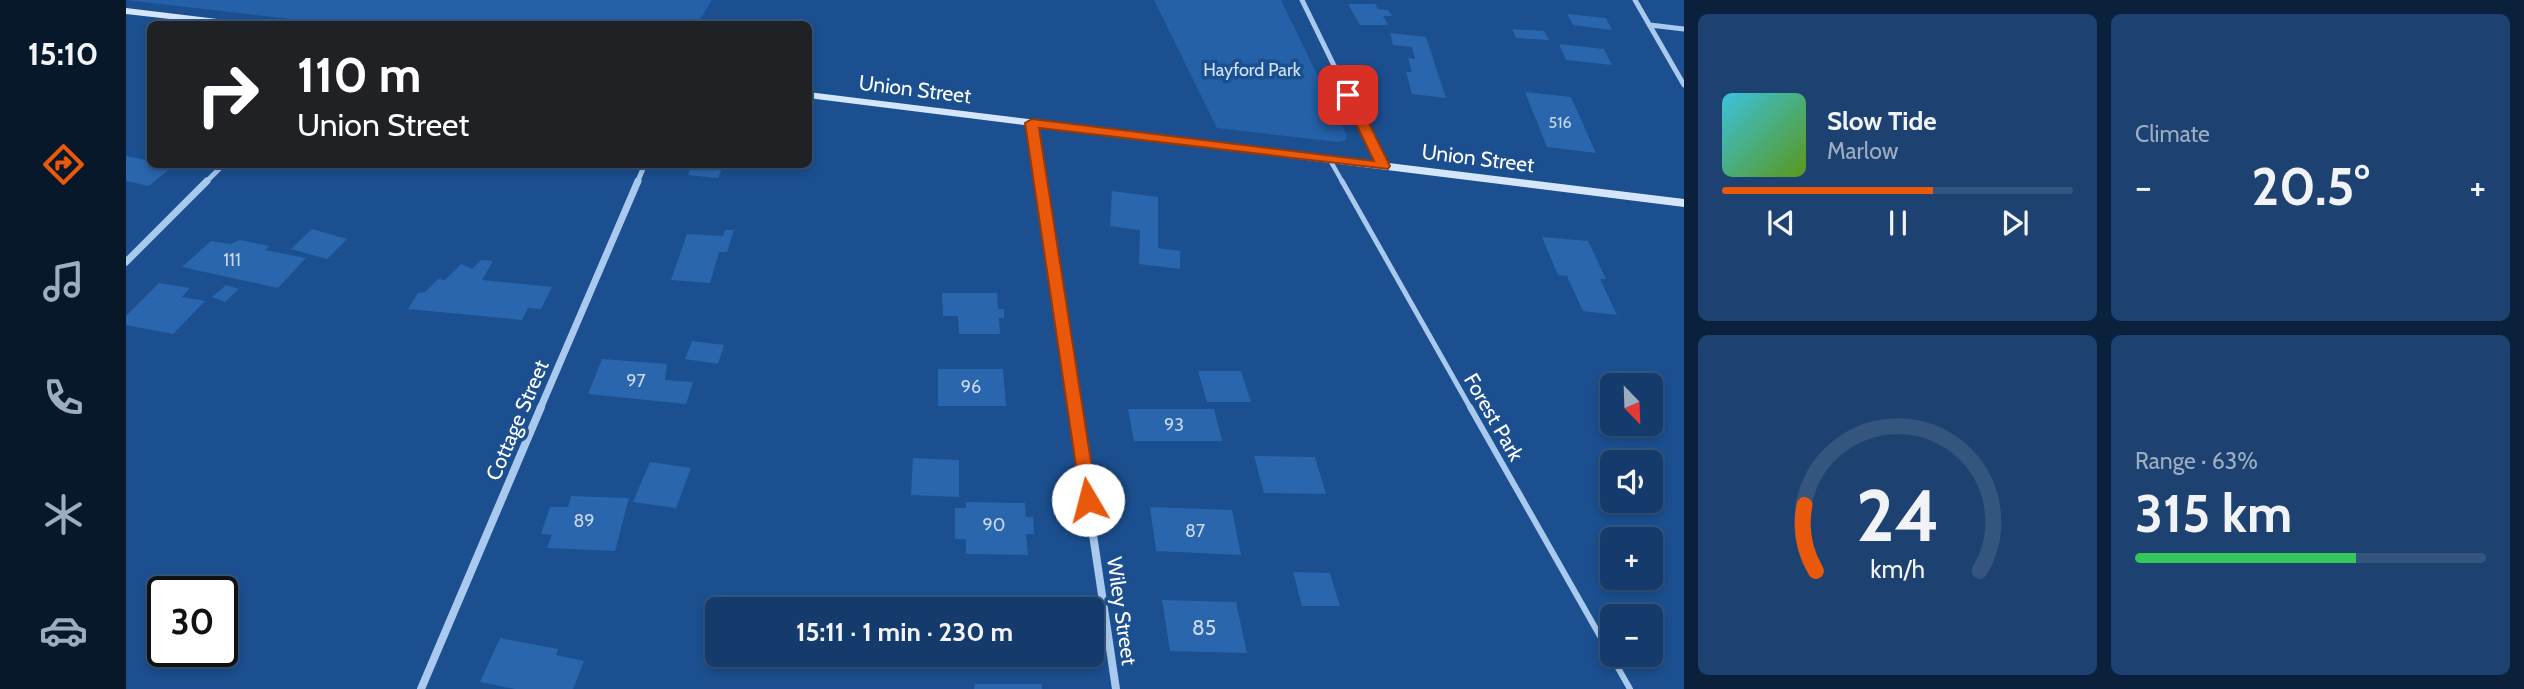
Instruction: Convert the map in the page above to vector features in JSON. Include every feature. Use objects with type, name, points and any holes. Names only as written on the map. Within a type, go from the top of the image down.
[{"type":"main road","points":[[126,11],[209,21]]},
{"type":"main road","name":"Union Street","points":[[812,96],[1684,203]]},
{"type":"street","points":[[1302,0],[1383,166]]},
{"type":"street","points":[[1635,0],[1684,85]]},
{"type":"street","points":[[1650,25],[1684,29]]},
{"type":"street","name":"Wiley Street","points":[[1032,123],[1116,689]]},
{"type":"street","points":[[126,262],[220,168]]},
{"type":"street","name":"Cottage Street","points":[[421,689],[643,168]]},
{"type":"lane","name":"Forest Park","points":[[1330,160],[1630,689]]},
{"type":"green space","points":[[126,0],[712,0],[699,21],[307,21]]},
{"type":"green space","name":"Hayford Park","points":[[1154,0],[1281,0],[1346,134],[1346,140],[1338,142],[1217,128]]},
{"type":"building","points":[[1348,4],[1375,4],[1378,9],[1388,10],[1392,16],[1383,16],[1388,25],[1360,25]]},
{"type":"building","points":[[1567,14],[1606,18],[1612,30],[1573,25]]},
{"type":"building","points":[[1512,29],[1544,31],[1549,40],[1516,38]]},
{"type":"building","points":[[1390,33],[1426,37],[1446,98],[1412,94],[1406,72],[1412,72],[1408,58],[1415,59],[1412,47],[1393,45]]},
{"type":"building","points":[[1559,44],[1604,49],[1612,65],[1566,60]]},
{"type":"building","points":[[1525,92],[1571,97],[1596,153],[1547,147]]},
{"type":"building","points":[[126,156],[147,160],[147,168],[170,168],[149,186],[126,181]]},
{"type":"building","points":[[691,168],[722,168],[718,178],[688,175]]},
{"type":"building","points":[[1112,191],[1158,197],[1158,248],[1180,251],[1180,269],[1139,264],[1140,230],[1110,226]]},
{"type":"building","points":[[312,229],[347,239],[327,259],[291,249]]},
{"type":"building","points":[[725,230],[734,230],[727,252],[719,252],[710,283],[671,280],[687,234],[723,236]]},
{"type":"building","points":[[1542,237],[1588,241],[1606,279],[1600,279],[1617,315],[1583,311],[1567,276],[1558,275]]},
{"type":"building","points":[[240,240],[269,246],[265,250],[306,258],[278,288],[182,267],[211,241],[230,244]]},
{"type":"building","points":[[481,260],[493,261],[482,280],[552,287],[541,309],[528,308],[522,320],[408,309],[418,293],[425,292],[438,279],[445,280],[461,264],[472,269]]},
{"type":"building","points":[[159,283],[190,288],[182,297],[205,301],[173,334],[126,325],[126,316]]},
{"type":"building","points":[[226,285],[239,289],[225,302],[212,297]]},
{"type":"building","points":[[942,293],[997,293],[998,309],[1004,309],[1004,318],[999,318],[1000,334],[959,334],[958,316],[943,316]]},
{"type":"building","points":[[692,341],[724,345],[718,364],[685,359]]},
{"type":"building","points":[[602,359],[667,364],[665,380],[693,382],[686,404],[588,394]]},
{"type":"building","points":[[938,369],[1003,369],[1006,406],[938,406]]},
{"type":"building","points":[[1198,371],[1241,371],[1251,402],[1207,402]]},
{"type":"building","points":[[1128,409],[1214,409],[1222,441],[1134,441]]},
{"type":"building","points":[[1254,456],[1315,457],[1326,494],[1264,493]]},
{"type":"building","points":[[913,458],[959,460],[959,497],[911,495]]},
{"type":"building","points":[[650,462],[691,468],[676,508],[633,502]]},
{"type":"building","points":[[571,496],[629,498],[615,551],[547,548],[552,535],[541,534],[550,507],[568,507]]},
{"type":"building","points":[[966,502],[1025,503],[1026,517],[1033,517],[1034,534],[1026,534],[1028,555],[966,554],[966,539],[955,539],[955,508],[966,508]]},
{"type":"building","points":[[1150,507],[1232,510],[1241,555],[1156,551]]},
{"type":"building","points":[[1293,572],[1330,573],[1340,606],[1302,606]]},
{"type":"building","points":[[1162,600],[1236,602],[1247,653],[1170,651]]},
{"type":"building","points":[[500,638],[558,649],[556,655],[584,661],[573,689],[515,689],[480,682]]},
{"type":"building","points":[[975,684],[1042,684],[1042,689],[974,689]]},
{"type":"route","points":[[1088,500],[1032,123],[1383,166],[1348,95]]}]
